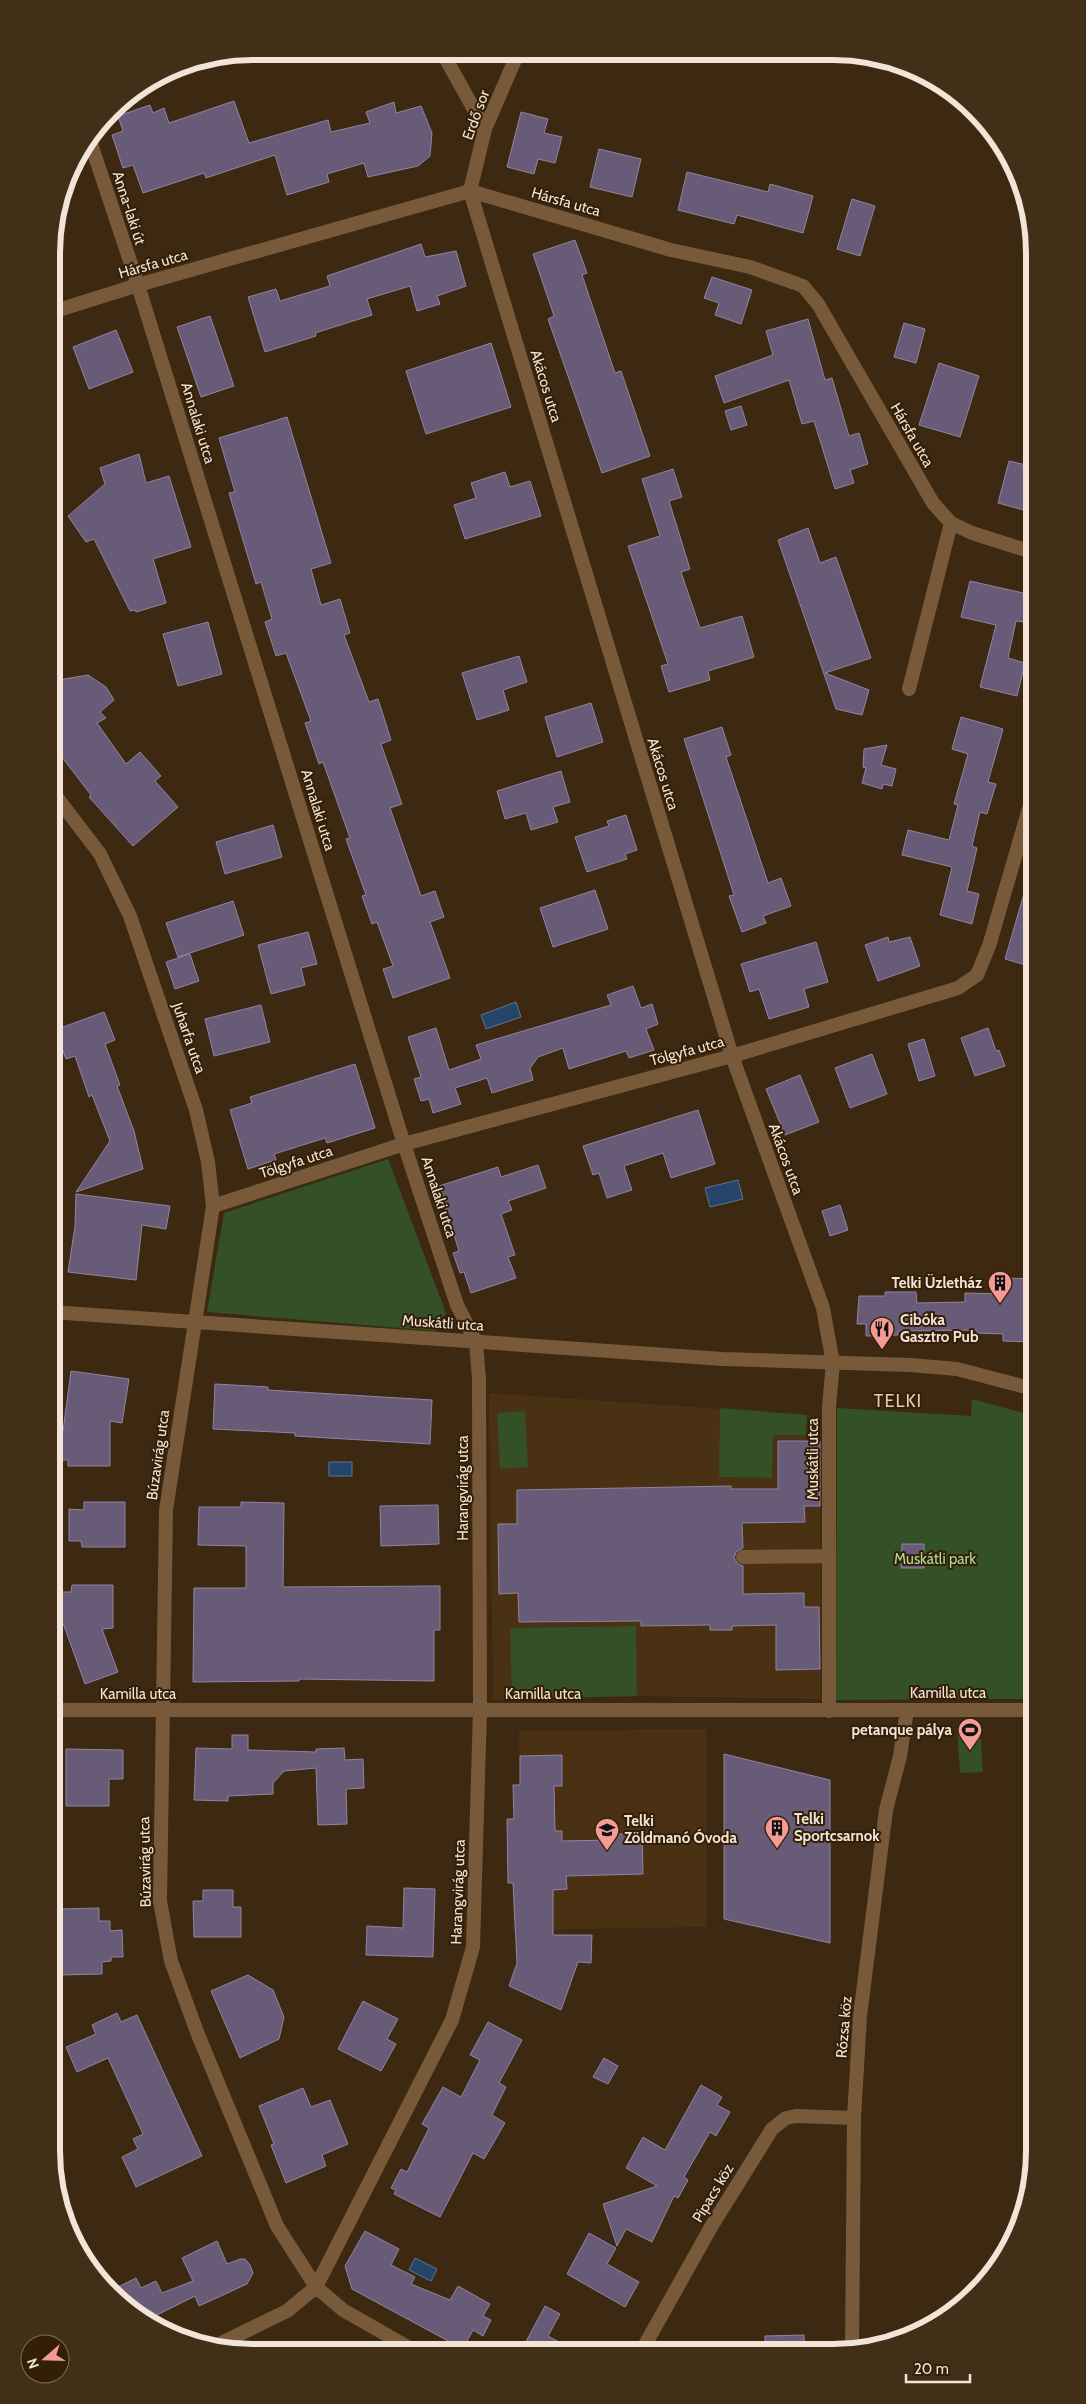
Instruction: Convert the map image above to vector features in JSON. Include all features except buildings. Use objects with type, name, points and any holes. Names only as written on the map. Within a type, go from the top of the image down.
[{"type":"street","points":[[446,60],[485,129]]},
{"type":"street","name":"Erdő sor","points":[[470,191],[485,129],[515,60]]},
{"type":"street","name":"Anna-laki út","points":[[92,147],[138,285]]},
{"type":"street","name":"Hársfa utca","points":[[60,309],[138,285],[470,191],[671,250],[750,266],[803,286],[818,304],[933,503],[951,523],[972,533],[1026,550]]},
{"type":"street","name":"Akácos utca","points":[[470,191],[732,1056],[824,1308],[833,1363]]},
{"type":"street","name":"Annalaki utca","points":[[138,285],[404,1144],[457,1305],[476,1342]]},
{"type":"street","points":[[909,689],[951,523]]},
{"type":"street","name":"Juharfa utca","points":[[60,801],[100,854],[130,916],[196,1110],[208,1162],[213,1206],[194,1320]]},
{"type":"street","name":"Tölgyfa utca","points":[[213,1206],[404,1144],[732,1056],[958,988],[977,975],[989,946],[1026,819]]},
{"type":"street","name":"Muskátli utca","points":[[60,1312],[194,1320],[723,1359],[957,1369],[1026,1388]]},
{"type":"street","name":"Búzavirág utca","points":[[194,1320],[166,1510],[160,1901],[171,1961],[197,2032],[277,2226],[316,2287],[343,2310],[402,2344]]},
{"type":"street","name":"Harangvirág utca","points":[[225,2341],[287,2311],[316,2287],[452,2020],[473,1947],[480,1710],[479,1379],[476,1342]]},
{"type":"street","name":"Muskátli utca","points":[[829,1711],[828,1556],[830,1407],[833,1363]]},
{"type":"street","points":[[743,1557],[828,1556]]},
{"type":"street","name":"Kamilla utca","points":[[60,1710],[1026,1710]]},
{"type":"street","name":"Rózsa köz","points":[[852,2343],[854,2118],[860,2016],[886,1810],[900,1756],[907,1710]]},
{"type":"street","name":"Pipacs köz","points":[[645,2344],[711,2227],[772,2128],[786,2118],[796,2116],[854,2118]]},
{"type":"shaded area","points":[[489,1393],[807,1415],[806,1441],[820,1441],[821,1699],[637,1696],[493,1700]]},
{"type":"shaded area","name":"Telki Zöldmanó Óvoda","points":[[706,1729],[706,1927],[513,1930],[513,1883],[508,1883],[507,1819],[514,1819],[513,1785],[520,1785],[519,1731]]},
{"type":"green space","points":[[388,1159],[446,1313],[436,1331],[207,1312],[224,1213]]},
{"type":"green space","name":"Muskátli park","points":[[972,1399],[1026,1414],[1026,1699],[836,1700],[837,1408],[971,1416]]},
{"type":"green space","points":[[720,1408],[807,1415],[806,1435],[773,1435],[772,1478],[719,1477]]},
{"type":"green space","points":[[525,1411],[528,1467],[500,1469],[497,1413]]},
{"type":"green space","points":[[636,1626],[637,1696],[512,1699],[510,1628]]},
{"type":"green space","name":"petanque pálya","points":[[980,1728],[983,1772],[960,1773],[957,1729]]},
{"type":"water","points":[[516,1002],[521,1017],[486,1029],[481,1015]]},
{"type":"water","points":[[738,1180],[743,1199],[710,1207],[705,1188]]},
{"type":"water","points":[[329,1462],[352,1462],[352,1476],[329,1476]]},
{"type":"water","points":[[415,2258],[437,2269],[431,2281],[409,2270]]},
{"type":"place","name":"Telki Üzletház","points":[[1000,1304]]},
{"type":"place","name":"Cibóka Gasztro Pub","points":[[882,1350]]},
{"type":"place","name":"petanque pálya","points":[[970,1751]]},
{"type":"place","name":"Telki Sportcsarnok","points":[[777,1849]]},
{"type":"place","name":"Telki Zöldmanó Óvoda","points":[[607,1851]]},
{"type":"district","name":"TELKI","points":[[898,1401]]}]
